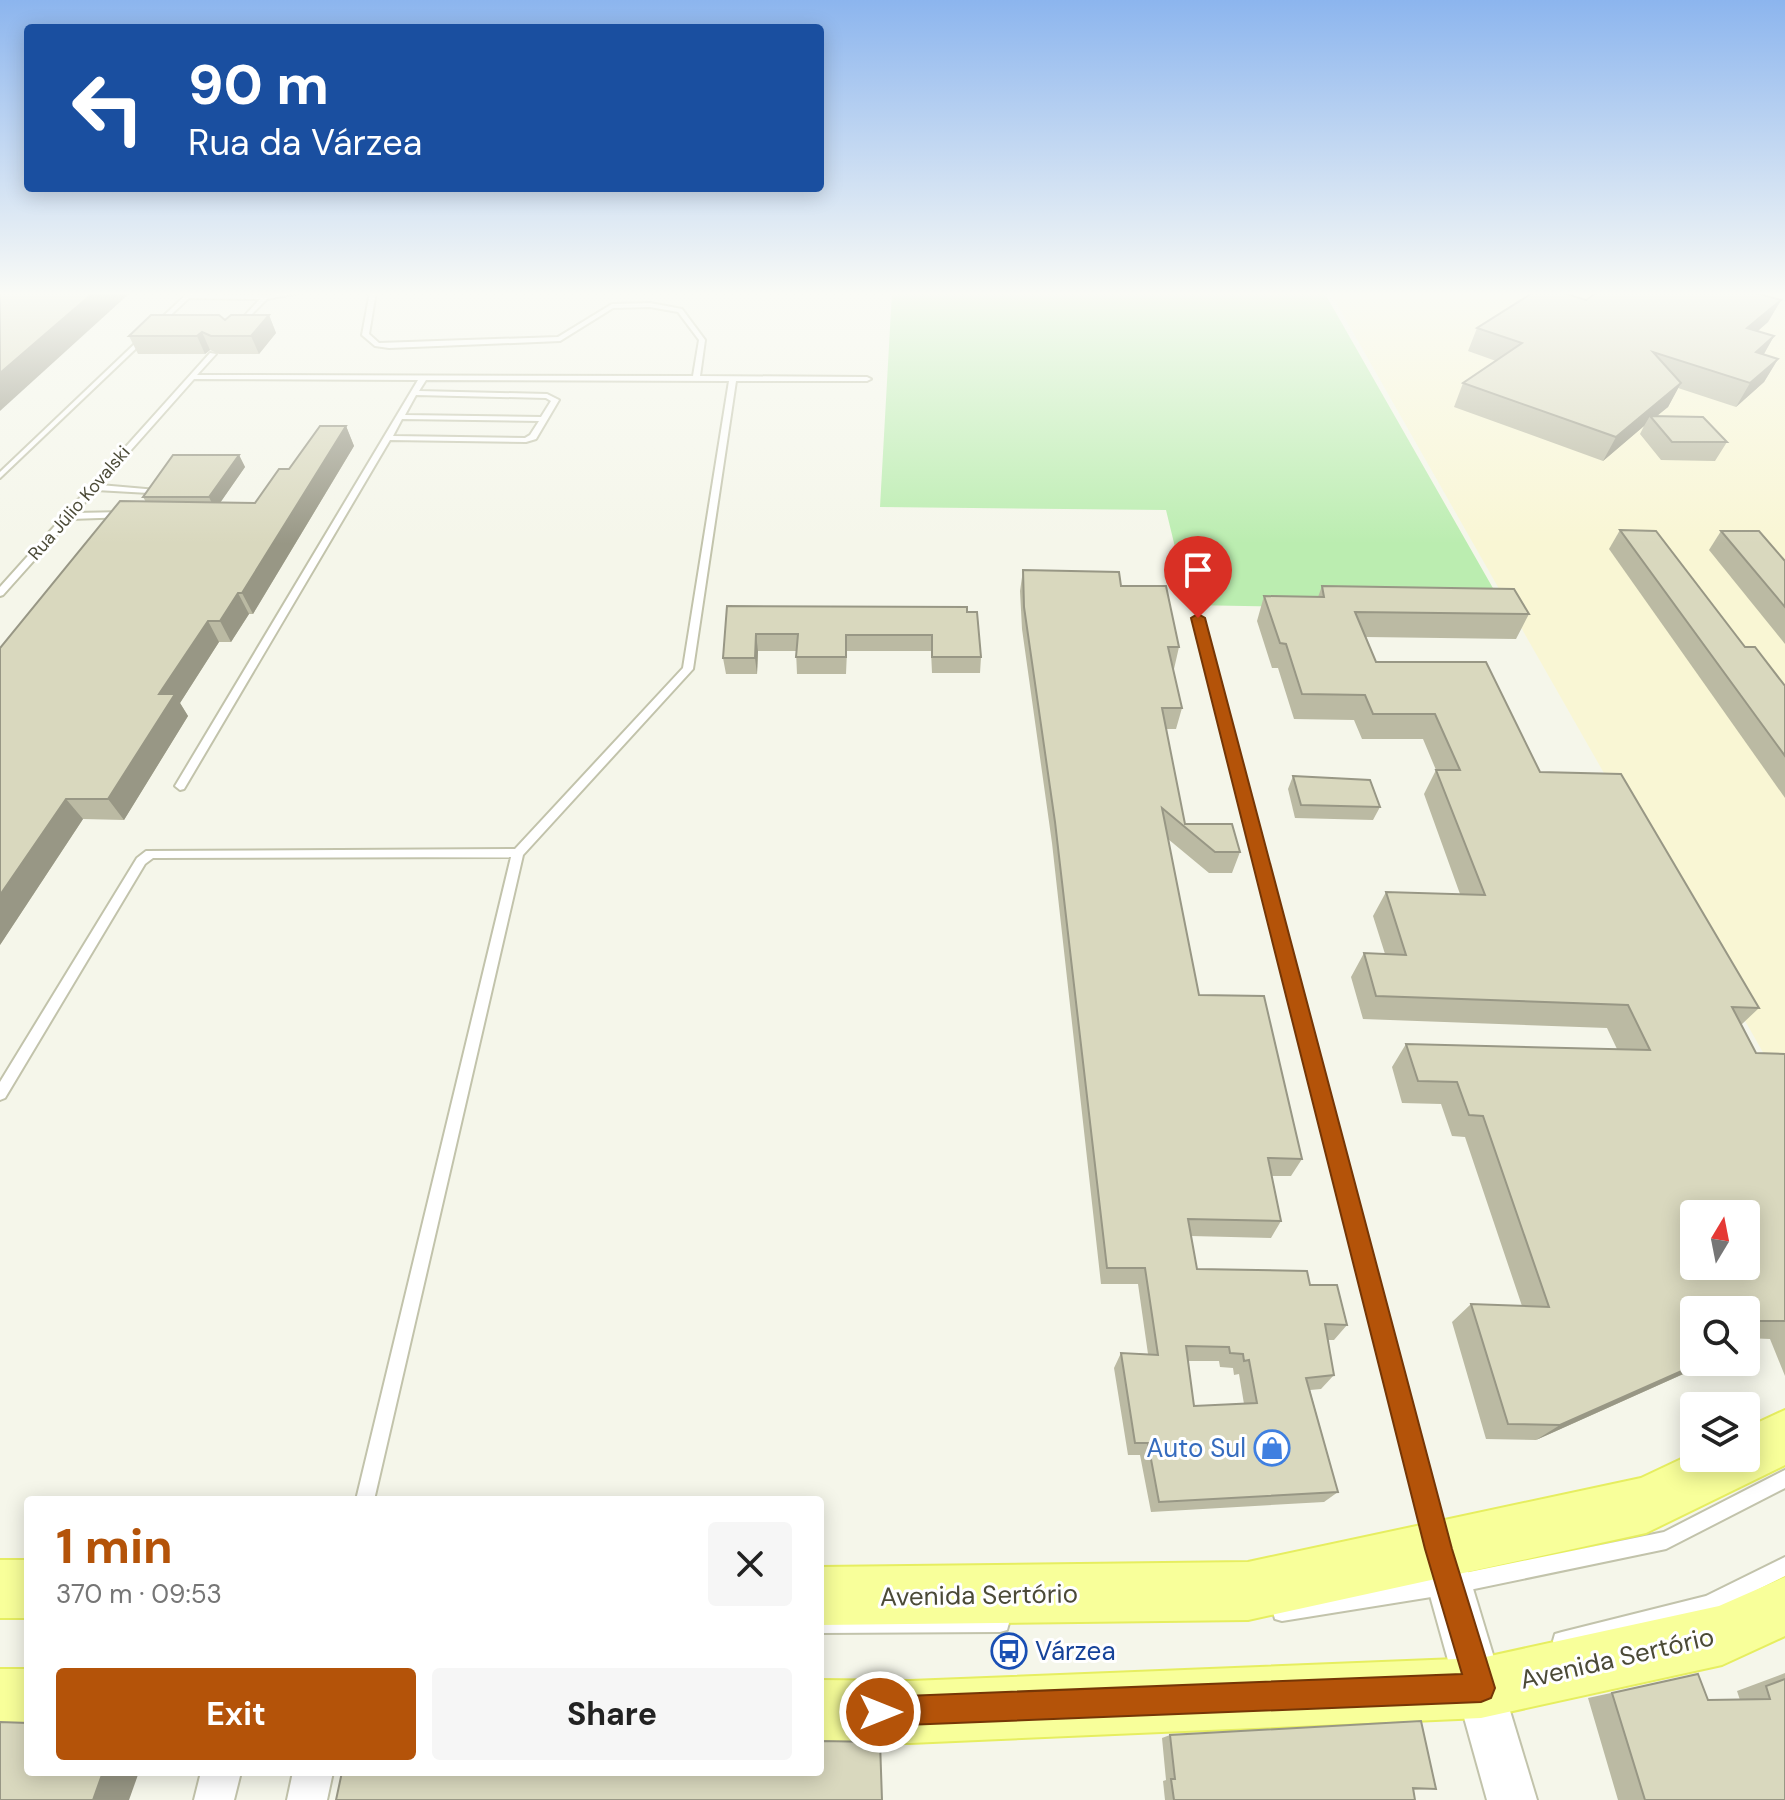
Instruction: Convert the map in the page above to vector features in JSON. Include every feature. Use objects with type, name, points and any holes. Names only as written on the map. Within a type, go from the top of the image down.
[{"type":"main road","name":"Avenida Sertório","points":[[1760,1449],[1785,1437]]},
{"type":"main road","name":"Avenida Sertório","points":[[824,1596],[1248,1591],[1444,1567],[1646,1505],[1713,1472]]},
{"type":"main road","points":[[0,1589],[24,1589]]},
{"type":"main road","name":"Avenida Sertório","points":[[824,1711],[910,1712],[1472,1668],[1722,1635],[1785,1606]]},
{"type":"main road","points":[[0,1699],[24,1699]]},
{"type":"street","points":[[1444,1567],[1512,1800]]},
{"type":"street","points":[[214,1800],[220,1776]]},
{"type":"street","points":[[307,1800],[312,1776]]},
{"type":"lane","points":[[0,476],[104,376]]},
{"type":"lane","points":[[191,377],[867,379]]},
{"type":"lane","name":"Rua Júlio Kovalski","points":[[0,593],[191,377]]},
{"type":"lane","points":[[180,786],[423,378]]},
{"type":"lane","points":[[366,1496],[518,853],[688,669],[733,379]]},
{"type":"lane","points":[[387,438],[526,440],[533,437],[554,397],[413,393]]},
{"type":"lane","points":[[400,417],[544,419]]},
{"type":"lane","points":[[94,487],[154,492],[146,506]]},
{"type":"lane","points":[[68,516],[138,516]]},
{"type":"lane","points":[[1198,618],[1444,1567]]},
{"type":"lane","points":[[0,1094],[141,861],[150,854],[518,853]]},
{"type":"lane","points":[[1268,1614],[1444,1567],[1666,1540],[1785,1479]]},
{"type":"lane","points":[[1547,1644],[1708,1605],[1785,1566]]},
{"type":"lane","points":[[824,1624],[1019,1622]]},
{"type":"shaded area","points":[[1378,376],[1785,376],[1785,1091]]},
{"type":"green space","points":[[887,376],[1372,376],[1506,611],[1189,605],[1166,510],[880,507]]},
{"type":"building","points":[[1473,376],[1675,376],[1681,383],[1616,437],[1463,383]]},
{"type":"building","points":[[1728,376],[1758,376],[1750,383]]},
{"type":"building","points":[[1650,416],[1703,417],[1727,442],[1672,442]]},
{"type":"building","points":[[320,426],[346,426],[242,593],[238,593],[220,621],[208,621],[159,694],[175,694],[108,799],[66,799],[0,895],[0,648],[120,501],[255,503],[279,469],[289,469]]},
{"type":"building","points":[[173,455],[239,455],[209,497],[143,497]]},
{"type":"building","points":[[1620,530],[1656,531],[1745,647],[1755,647],[1785,686],[1785,756]]},
{"type":"building","points":[[1721,531],[1759,531],[1785,561],[1785,607]]},
{"type":"building","points":[[1023,570],[1119,572],[1121,586],[1166,586],[1179,647],[1168,647],[1182,708],[1162,708],[1185,824],[1232,824],[1240,852],[1215,852],[1162,808],[1199,995],[1264,996],[1302,1159],[1268,1158],[1281,1221],[1188,1219],[1197,1269],[1307,1271],[1310,1285],[1337,1285],[1347,1325],[1325,1324],[1334,1375],[1306,1378],[1338,1492],[1159,1502],[1148,1443],[1135,1443],[1121,1353],[1158,1355],[1145,1268],[1107,1268],[1055,822],[1024,607]],"holes":[[[1186,1346],[1229,1347],[1230,1353],[1243,1354],[1244,1361],[1249,1360],[1257,1403],[1194,1406]]]},
{"type":"building","points":[[1322,586],[1514,589],[1529,614],[1355,612],[1376,662],[1486,662],[1540,772],[1621,774],[1759,1008],[1732,1007],[1756,1053],[1785,1054],[1785,1321],[1760,1321],[1760,1296],[1680,1296],[1680,1372],[1560,1425],[1508,1424],[1471,1304],[1549,1307],[1483,1116],[1469,1115],[1457,1082],[1418,1081],[1406,1044],[1650,1050],[1628,1005],[1376,996],[1364,953],[1406,955],[1386,892],[1485,895],[1436,770],[1460,770],[1435,714],[1373,714],[1365,695],[1302,694],[1286,644],[1280,643],[1264,596],[1324,597]]},
{"type":"building","points":[[727,606],[967,607],[967,612],[977,612],[981,657],[932,657],[932,635],[846,635],[846,657],[796,657],[798,634],[756,634],[755,658],[723,658]]},
{"type":"building","points":[[1293,776],[1370,780],[1380,807],[1301,805]]},
{"type":"building","points":[[1698,1674],[1708,1700],[1770,1699],[1766,1686],[1785,1679],[1785,1800],[1645,1800],[1612,1693]]},
{"type":"building","points":[[1421,1721],[1436,1789],[1413,1788],[1415,1800],[1174,1800],[1170,1735]]},
{"type":"building","points":[[0,1722],[24,1723],[24,1776],[102,1776],[93,1800],[0,1800]]},
{"type":"building","points":[[824,1741],[880,1742],[882,1800],[336,1800],[341,1776],[824,1776]]},
{"type":"place","name":"Auto Sul","points":[[1272,1448]]},
{"type":"place","name":"Várzea","points":[[1009,1651]]},
{"type":"route","points":[[880,1712],[1481,1688],[1439,1549],[1198,618]]}]
